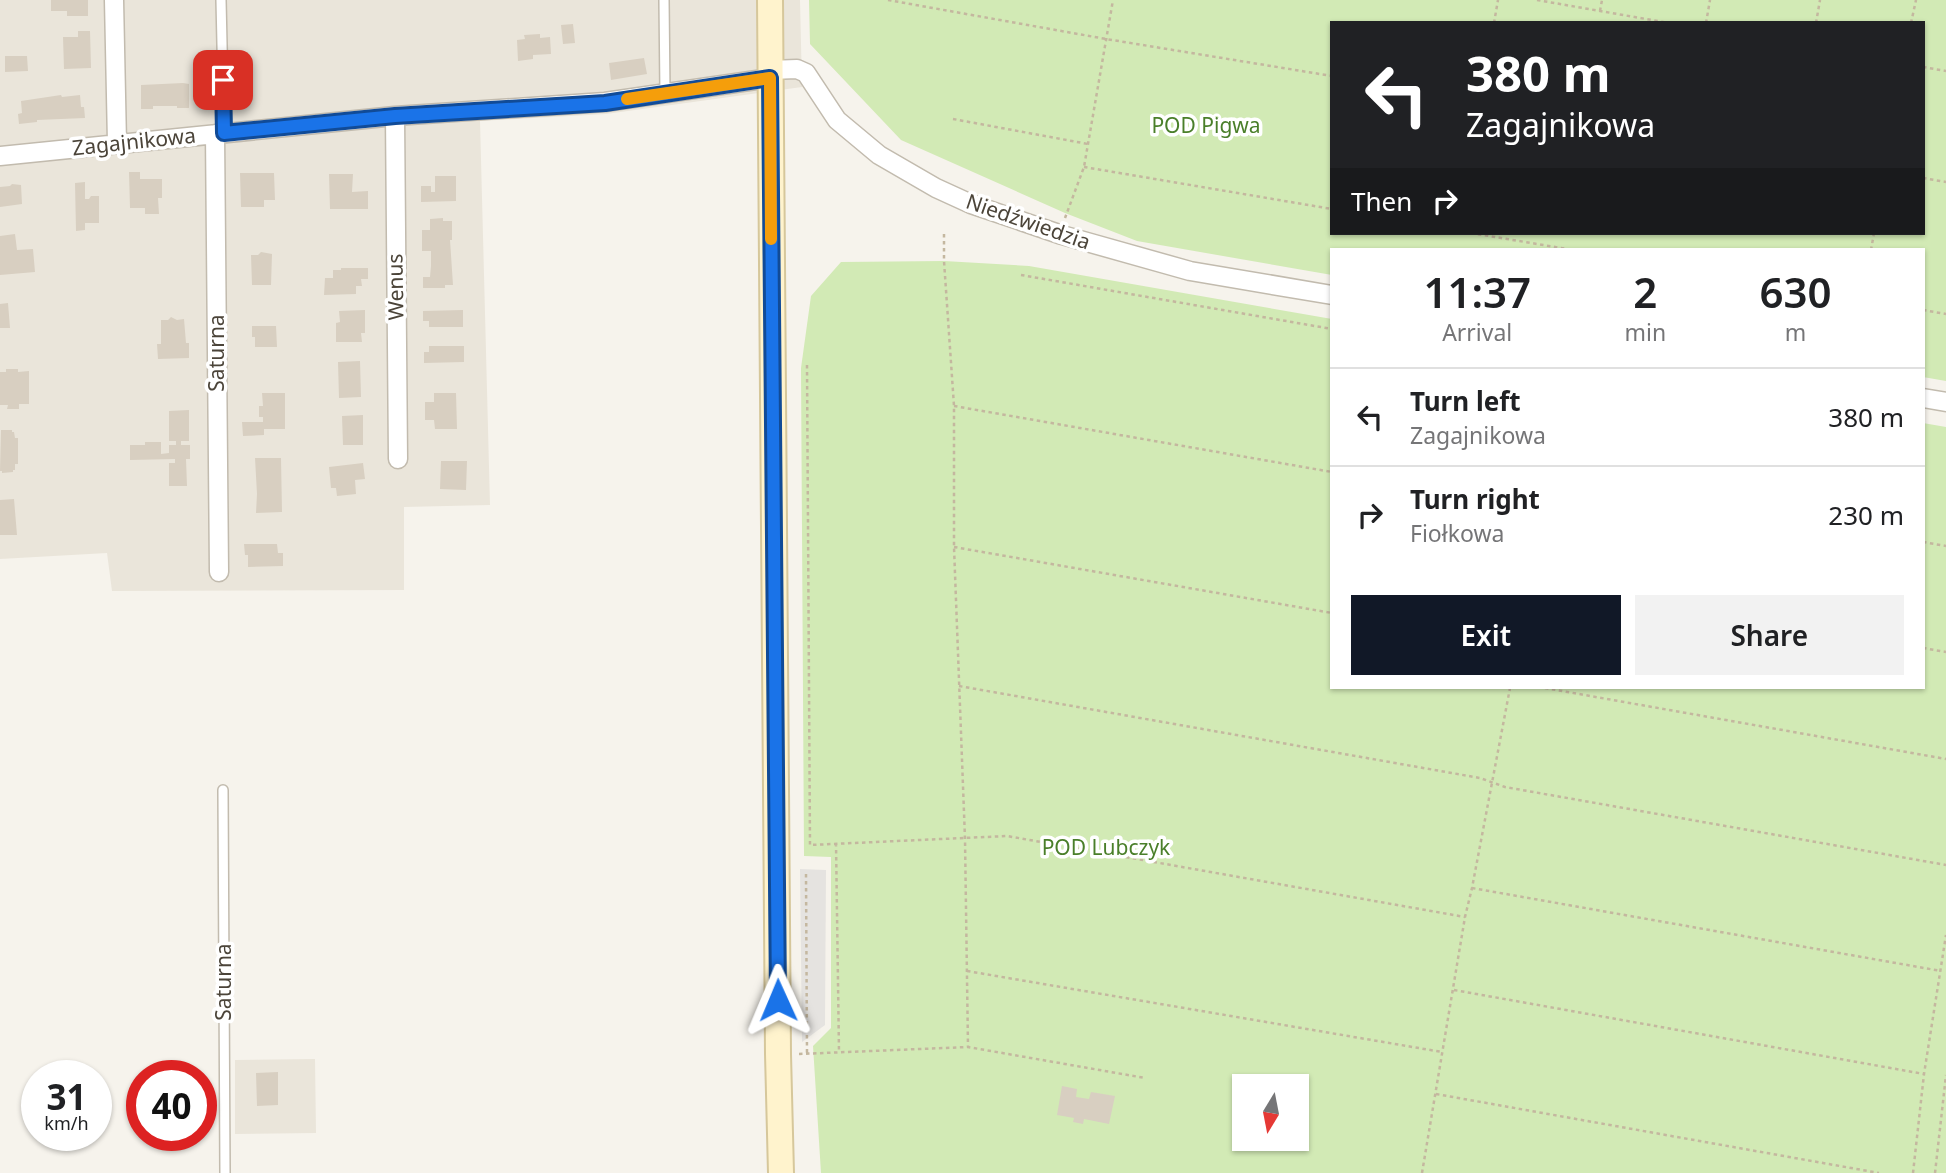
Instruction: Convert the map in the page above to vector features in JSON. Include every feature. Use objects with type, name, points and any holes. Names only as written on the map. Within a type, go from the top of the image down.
[{"type":"street","points":[[114,0],[117,143]]},
{"type":"street","points":[[770,0],[781,1173]]},
{"type":"street","name":"Niedźwiedzia","points":[[770,74],[797,69],[806,73],[837,120],[879,155],[936,188],[971,204],[1062,235],[1189,271],[1330,295]]},
{"type":"street","name":"Zagajnikowa","points":[[0,156],[395,116],[605,103],[770,74]]},
{"type":"street","name":"Wenus","points":[[395,116],[398,459]]},
{"type":"street","name":"Saturna","points":[[219,572],[220,134]]},
{"type":"street","points":[[1925,398],[1946,402]]},
{"type":"lane","points":[[220,134],[221,0]]},
{"type":"lane","points":[[664,0],[665,93]]},
{"type":"lane","name":"Saturna","points":[[223,790],[225,1173]]},
{"type":"path","points":[[888,0],[1330,76]]},
{"type":"path","points":[[1065,213],[1084,167],[1114,0]]},
{"type":"path","points":[[1494,21],[1498,0]]},
{"type":"path","points":[[1537,0],[1658,21]]},
{"type":"path","points":[[1600,11],[1602,0]]},
{"type":"path","points":[[1706,21],[1710,0]]},
{"type":"path","points":[[1816,21],[1820,0]]},
{"type":"path","points":[[1911,21],[1916,0]]},
{"type":"path","points":[[1925,68],[1946,71]]},
{"type":"path","points":[[953,119],[1089,144]]},
{"type":"path","points":[[1084,167],[1330,209]]},
{"type":"path","points":[[1925,178],[1946,182]]},
{"type":"path","points":[[944,234],[954,406],[954,547],[965,838],[968,1047]]},
{"type":"path","points":[[1483,235],[1561,248]]},
{"type":"path","points":[[1021,275],[1330,329]]},
{"type":"path","points":[[1925,310],[1946,314]]},
{"type":"path","points":[[807,365],[810,845],[1007,836],[1465,917]]},
{"type":"path","points":[[954,406],[1330,472]]},
{"type":"path","points":[[1925,542],[1946,546]]},
{"type":"path","points":[[954,547],[1330,613]]},
{"type":"path","points":[[1925,648],[1946,652]]},
{"type":"path","points":[[959,687],[1466,775],[1518,789],[1946,865]]},
{"type":"path","points":[[1422,1173],[1465,917],[1510,689]]},
{"type":"path","points":[[1551,689],[1946,759]]},
{"type":"path","points":[[836,843],[839,1052]]},
{"type":"path","points":[[806,874],[807,1054]]},
{"type":"path","points":[[1472,888],[1941,971]]},
{"type":"path","points":[[1913,1173],[1924,1074],[1946,934]]},
{"type":"path","points":[[967,971],[1442,1052]]},
{"type":"path","points":[[1454,990],[1924,1074]]},
{"type":"path","points":[[778,1054],[968,1047],[1145,1078]]},
{"type":"path","points":[[1935,1173],[1946,1075]]},
{"type":"path","points":[[1436,1094],[1879,1173]]},
{"type":"shaded area","points":[[0,0],[800,0],[802,87],[606,114],[480,121],[490,505],[404,507],[404,590],[112,591],[107,553],[0,559]]},
{"type":"shaded area","points":[[800,869],[826,870],[825,1025],[802,1042]]},
{"type":"shaded area","points":[[315,1059],[316,1133],[235,1134],[235,1060]]},
{"type":"green space","name":"POD Pigwa","points":[[809,0],[1946,0],[1946,381],[1925,377],[1925,248],[1330,248],[1330,275],[1137,241],[1065,213],[901,140],[810,44]]},
{"type":"green space","name":"POD Lubczyk","points":[[944,261],[1029,266],[1330,319],[1330,689],[1925,689],[1925,423],[1946,427],[1946,1173],[821,1173],[813,1046],[831,1028],[831,857],[804,856],[801,368],[811,296],[841,262]]},
{"type":"building","points":[[51,0],[88,0],[88,16],[67,16],[67,11],[51,11]]},
{"type":"building","points":[[573,24],[575,43],[563,44],[561,25]]},
{"type":"building","points":[[78,31],[90,31],[91,68],[64,69],[63,37],[78,37]]},
{"type":"building","points":[[540,34],[540,38],[550,37],[551,54],[533,55],[533,59],[518,61],[517,40],[525,39],[524,35]]},
{"type":"building","points":[[5,56],[27,56],[28,71],[5,72]]},
{"type":"building","points":[[644,58],[647,74],[611,80],[609,63]]},
{"type":"building","points":[[189,84],[189,108],[153,106],[153,109],[141,109],[141,85]]},
{"type":"building","points":[[80,95],[85,118],[37,120],[19,124],[21,101]]},
{"type":"building","points":[[129,172],[140,172],[140,179],[162,179],[162,198],[158,198],[159,214],[145,214],[145,208],[130,208]]},
{"type":"building","points":[[240,173],[274,173],[275,200],[264,200],[264,207],[241,207]]},
{"type":"building","points":[[329,174],[353,174],[352,192],[368,191],[368,209],[330,209]]},
{"type":"building","points":[[435,176],[456,176],[456,201],[421,202],[421,186],[431,186],[431,192],[435,192]]},
{"type":"building","points":[[85,182],[85,199],[99,196],[99,223],[85,223],[85,230],[76,231],[75,183]]},
{"type":"building","points":[[21,185],[22,204],[0,207],[0,187]]},
{"type":"building","points":[[443,218],[443,221],[452,221],[450,240],[453,285],[445,285],[445,288],[423,288],[423,277],[430,277],[431,251],[422,251],[422,230],[430,230],[430,219]]},
{"type":"building","points":[[15,234],[17,250],[33,249],[35,272],[0,275],[0,236]]},
{"type":"building","points":[[261,252],[272,254],[271,285],[252,285],[251,255]]},
{"type":"building","points":[[368,268],[368,279],[361,279],[362,286],[356,286],[356,294],[324,295],[325,278],[333,278],[333,270]]},
{"type":"building","points":[[8,303],[10,328],[0,328],[0,304]]},
{"type":"building","points":[[365,310],[365,333],[361,333],[362,342],[336,342],[339,311]]},
{"type":"building","points":[[463,310],[463,327],[429,327],[429,321],[423,321],[423,311]]},
{"type":"building","points":[[171,317],[184,319],[189,358],[158,359],[157,344],[161,344],[161,320]]},
{"type":"building","points":[[252,326],[276,326],[277,347],[255,347]]},
{"type":"building","points":[[429,346],[464,346],[464,362],[424,363],[424,352],[429,352]]},
{"type":"building","points":[[360,361],[361,397],[339,398],[338,362]]},
{"type":"building","points":[[6,369],[29,371],[29,404],[19,404],[19,409],[7,409],[8,405],[0,405],[0,372],[6,372]]},
{"type":"building","points":[[262,393],[285,393],[285,429],[264,429],[264,435],[243,436],[242,422],[263,422],[263,417],[259,417],[259,406],[263,406]]},
{"type":"building","points":[[434,393],[456,393],[457,429],[435,429],[434,420],[425,420],[425,402],[434,402]]},
{"type":"building","points":[[189,410],[189,441],[181,441],[181,445],[190,445],[190,459],[186,459],[187,486],[169,486],[169,463],[175,463],[175,459],[130,460],[130,445],[161,442],[161,454],[169,453],[169,445],[176,445],[176,441],[169,441],[169,411]]},
{"type":"building","points":[[363,415],[363,445],[343,445],[342,416]]},
{"type":"building","points":[[1,430],[12,430],[15,438],[18,438],[18,464],[15,464],[13,472],[0,471]]},
{"type":"building","points":[[255,458],[281,458],[282,512],[256,513]]},
{"type":"building","points":[[441,461],[467,461],[466,490],[440,489]]},
{"type":"building","points":[[363,463],[365,479],[355,480],[356,494],[337,496],[336,488],[331,488],[329,467]]},
{"type":"building","points":[[14,499],[17,535],[0,535],[0,500]]},
{"type":"building","points":[[244,544],[277,544],[278,553],[283,553],[283,566],[248,567]]},
{"type":"building","points":[[278,1072],[278,1105],[257,1106],[256,1073]]},
{"type":"building","points":[[1062,1086],[1077,1089],[1076,1097],[1089,1099],[1091,1092],[1115,1096],[1109,1124],[1084,1119],[1083,1124],[1073,1122],[1074,1118],[1057,1115]]},
{"type":"slow traffic","points":[[627,99],[770,78],[771,239]]},
{"type":"route","points":[[223,80],[224,133],[395,116],[605,103],[770,78],[778,1000]]}]
